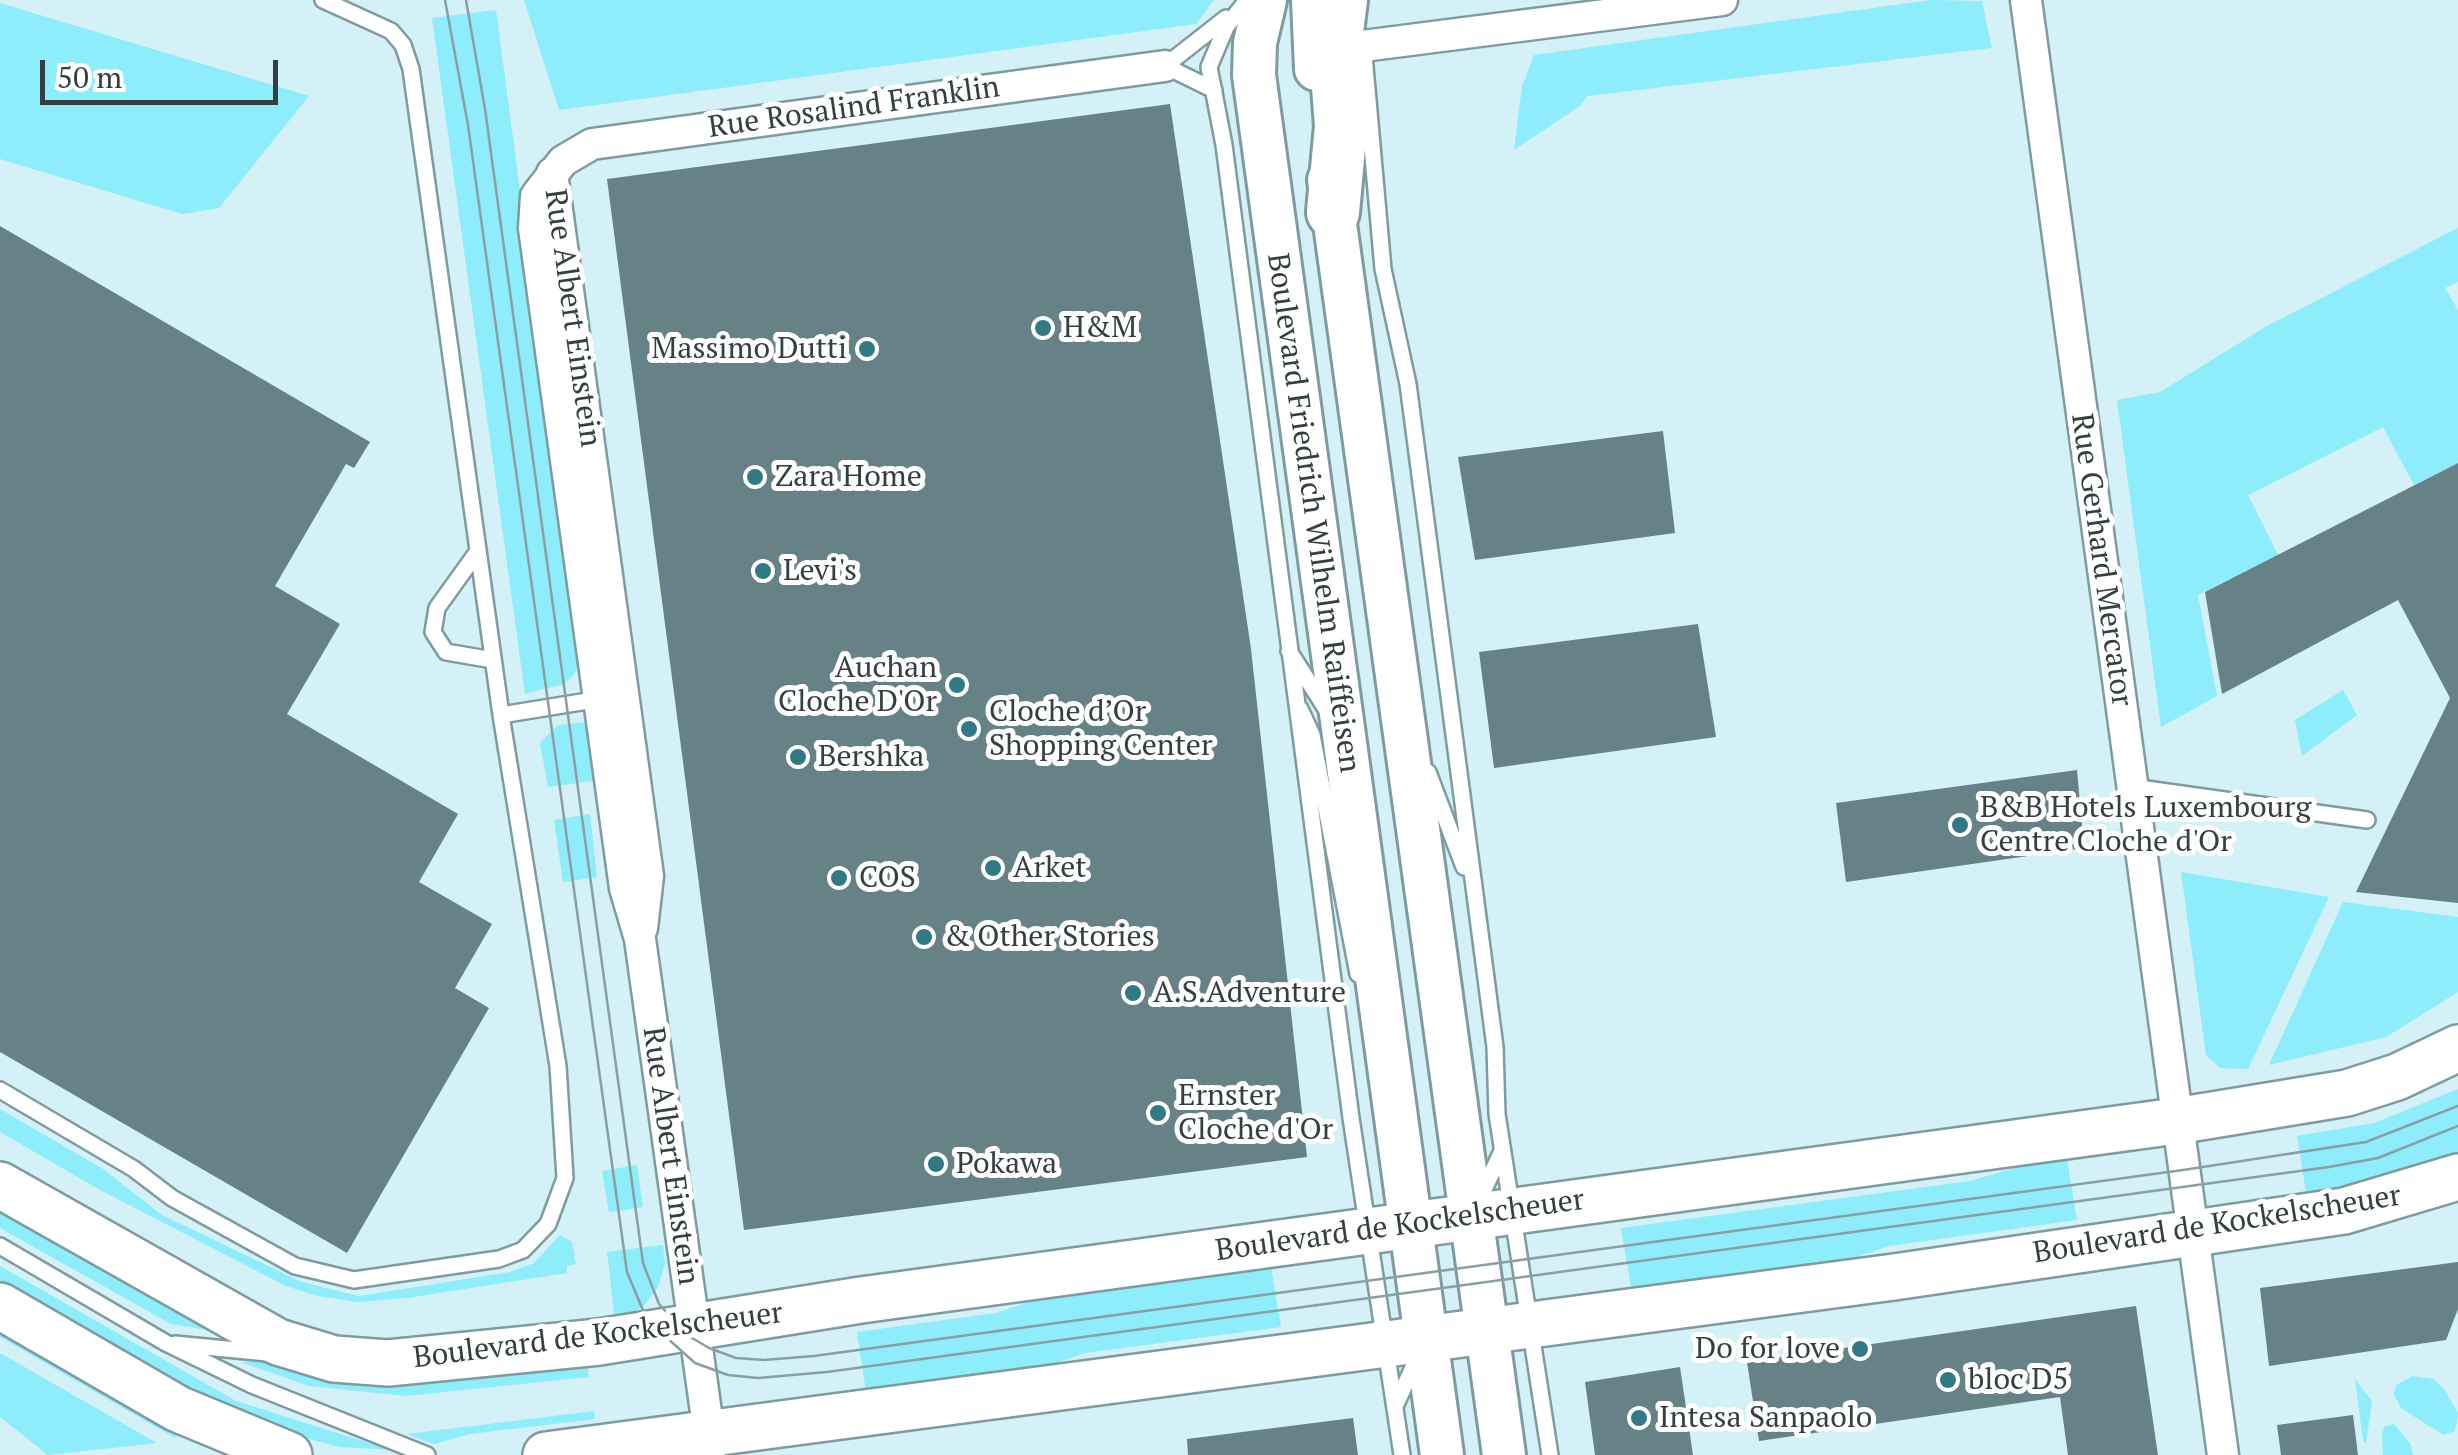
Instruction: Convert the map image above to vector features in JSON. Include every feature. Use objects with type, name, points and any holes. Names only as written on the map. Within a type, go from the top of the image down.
[{"type":"highway","points":[[1334,212],[1341,126],[1334,47],[1355,22]]},
{"type":"main road","name":"Boulevard Friedrich Wilhelm Raiffeisen","points":[[1264,0],[1255,43],[1254,75],[1382,1026],[1389,1228],[1406,1342],[1442,1455]]},
{"type":"main road","name":"Boulevard Friedrich Wilhelm Raiffeisen","points":[[1313,0],[1313,39],[1334,212],[1398,693],[1493,1214],[1486,1332],[1504,1455]]},
{"type":"main road","name":"Boulevard de Kockelscheuer","points":[[0,1185],[278,1342],[334,1359],[388,1364],[599,1342],[1389,1228],[2176,1121],[2347,1092],[2398,1078],[2458,1048]]},
{"type":"main road","name":"Boulevard de Kockelscheuer","points":[[546,1455],[710,1444],[2344,1211],[2458,1177]]},
{"type":"main road","points":[[0,1306],[178,1409],[289,1455]]},
{"type":"street","points":[[1355,22],[1722,0]]},
{"type":"street","name":"Rue Gerhard Mercator","points":[[2026,0],[2223,1455]]},
{"type":"street","name":"Rue Rosalind Franklin","points":[[552,173],[592,144],[1166,66]]},
{"type":"street","name":"Rue Albert Einstein","points":[[552,173],[536,196],[534,228],[612,697],[648,876],[640,939],[710,1444]]},
{"type":"lane","points":[[0,1090],[134,1169],[172,1198],[294,1266],[354,1280],[499,1259],[522,1250],[548,1224],[565,1178],[558,1066],[501,715],[411,69],[403,45],[391,31],[322,0]]},
{"type":"lane","points":[[1214,90],[1166,66],[1247,0]]},
{"type":"lane","name":"Boulevard Friedrich Wilhelm Raiffeisen","points":[[1247,0],[1214,50],[1209,67],[1292,692],[1389,1228]]},
{"type":"lane","name":"Boulevard Friedrich Wilhelm Raiffeisen","points":[[1355,22],[1383,270],[1408,384],[1495,1048],[1502,1150],[1493,1214],[1533,1325],[1550,1455]]},
{"type":"lane","points":[[478,550],[437,608],[433,632],[446,652],[493,660]]},
{"type":"lane","points":[[1286,648],[1343,736]]},
{"type":"lane","name":"Boulevard Friedrich Wilhelm Raiffeisen","points":[[1292,692],[1312,735],[1354,966],[1382,1026]]},
{"type":"lane","name":"Boulevard Friedrich Wilhelm Raiffeisen","points":[[1398,693],[1474,894]]},
{"type":"lane","points":[[501,715],[612,697]]},
{"type":"lane","points":[[2132,787],[2366,820]]},
{"type":"lane","points":[[1493,1214],[1502,1150]]},
{"type":"lane","name":"Boulevard de Kockelscheuer","points":[[0,1246],[166,1343],[252,1386],[427,1455]]},
{"type":"lane","points":[[1396,1405],[1406,1342]]},
{"type":"lane","name":"Boulevard Friedrich Wilhelm Raiffeisen","points":[[1402,1455],[1396,1405],[1406,1342]]},
{"type":"lane","name":"Boulevard de Kockelscheuer","points":[[166,1343],[334,1359]]},
{"type":"shaded area","points":[[524,0],[1214,0],[1196,24],[559,110]]},
{"type":"shaded area","points":[[1931,0],[1982,1],[1992,48],[1587,96],[1580,106],[1514,150],[1522,87],[1534,55]]},
{"type":"shaded area","points":[[0,3],[309,96],[219,208],[182,214],[0,159]]},
{"type":"shaded area","points":[[496,10],[582,655],[574,675],[564,684],[525,694],[432,18]]},
{"type":"shaded area","points":[[2458,228],[2458,282],[2445,288],[2458,310],[2458,463],[2414,485],[2383,427],[2248,495],[2278,555],[2198,595],[2217,696],[2161,727],[2117,400],[2160,392],[2267,326]]},
{"type":"shaded area","points":[[2343,690],[2357,715],[2302,756],[2295,720]]},
{"type":"shaded area","points":[[558,725],[592,725],[600,780],[548,787],[540,743]]},
{"type":"shaded area","points":[[590,814],[597,877],[563,882],[554,820]]},
{"type":"shaded area","points":[[2181,872],[2329,897],[2248,1069],[2220,1068],[2206,1055]]},
{"type":"shaded area","points":[[2343,902],[2458,917],[2458,992],[2386,1037],[2269,1065]]},
{"type":"shaded area","points":[[2458,1089],[2458,1157],[2307,1199],[2297,1136],[2374,1123]]},
{"type":"shaded area","points":[[0,1109],[103,1169],[162,1215],[302,1282],[359,1296],[510,1272],[534,1263],[560,1235],[572,1242],[576,1264],[567,1266],[567,1273],[407,1298],[358,1302],[318,1296],[286,1286],[100,1190],[0,1132]]},
{"type":"shaded area","points":[[2066,1153],[2077,1220],[1889,1246],[1833,1265],[1632,1294],[1621,1228],[1970,1181]]},
{"type":"shaded area","points":[[637,1165],[643,1207],[609,1212],[602,1171]]},
{"type":"shaded area","points":[[0,1203],[219,1332],[171,1324],[0,1228]]},
{"type":"shaded area","points":[[663,1245],[665,1264],[658,1287],[642,1308],[615,1321],[607,1252]]},
{"type":"shaded area","points":[[1270,1261],[1281,1327],[1085,1353],[1022,1375],[867,1398],[857,1332],[996,1313],[1061,1291]]},
{"type":"shaded area","points":[[0,1266],[236,1401],[391,1450],[340,1447],[258,1426],[0,1290]]},
{"type":"shaded area","points":[[0,1325],[183,1430],[175,1438],[0,1337]]},
{"type":"shaded area","points":[[0,1353],[157,1443],[48,1455],[0,1417]]},
{"type":"shaded area","points":[[586,1357],[589,1377],[406,1396],[309,1386],[241,1362]]},
{"type":"shaded area","points":[[2413,1376],[2433,1379],[2444,1389],[2458,1413],[2455,1431],[2443,1435],[2401,1408],[2394,1394],[2396,1385]]},
{"type":"shaded area","points":[[2355,1379],[2372,1401],[2366,1443],[2363,1440]]},
{"type":"shaded area","points":[[594,1411],[595,1419],[470,1434],[434,1444],[407,1434]]},
{"type":"shaded area","points":[[2394,1424],[2411,1445],[2413,1455],[2383,1455],[2382,1433],[2385,1426]]},
{"type":"building","name":"Cloche d’Or Shopping Center","points":[[1170,104],[1251,649],[1307,1157],[744,1230],[607,179]]},
{"type":"building","points":[[0,226],[370,442],[354,468],[346,464],[275,586],[340,624],[287,714],[458,814],[419,882],[492,924],[455,988],[489,1008],[347,1253],[0,1052]]},
{"type":"building","points":[[1663,431],[1675,533],[1475,560],[1458,457]]},
{"type":"building","points":[[2458,463],[2458,903],[2356,892],[2450,698],[2398,600],[2222,694],[2205,592]]},
{"type":"building","points":[[1698,624],[1716,737],[1494,768],[1479,652]]},
{"type":"building","name":"B&B Hotels Luxembourg Centre Cloche d'Or","points":[[2077,770],[2084,848],[1846,882],[1836,803]]},
{"type":"building","points":[[2458,1262],[2458,1309],[2446,1340],[2269,1366],[2260,1288]]},
{"type":"building","name":"bloc D5","points":[[2136,1306],[2158,1455],[2068,1455],[2060,1397],[1759,1441],[1747,1362]]},
{"type":"building","name":"Intesa Sanpaolo","points":[[1680,1367],[1693,1455],[1595,1455],[1585,1382]]},
{"type":"building","points":[[2353,1415],[2358,1455],[2281,1455],[2277,1425]]},
{"type":"building","points":[[1353,1418],[1358,1455],[1188,1455],[1187,1439]]},
{"type":"tram line","points":[[445,0],[468,125],[627,1272],[647,1320],[695,1363],[728,1375],[758,1378],[827,1372],[2329,1167],[2378,1158],[2458,1126]]},
{"type":"tram line","points":[[466,0],[485,109],[643,1263],[659,1304],[687,1335],[709,1348],[736,1358],[814,1356],[2183,1170],[2366,1142],[2458,1106]]},
{"type":"place","name":"H&M","points":[[1043,328]]},
{"type":"place","name":"Massimo Dutti","points":[[867,349]]},
{"type":"place","name":"Zara Home","points":[[755,477]]},
{"type":"place","name":"Levi's","points":[[763,571]]},
{"type":"place","name":"Auchan Cloche D'Or","points":[[957,685]]},
{"type":"place","name":"Cloche d’Or Shopping Center","points":[[969,729]]},
{"type":"place","name":"Bershka","points":[[798,757]]},
{"type":"place","name":"B&B Hotels Luxembourg Centre Cloche d'Or","points":[[1960,825]]},
{"type":"place","name":"Arket","points":[[993,868]]},
{"type":"place","name":"COS","points":[[839,878]]},
{"type":"place","name":"& Other Stories","points":[[924,937]]},
{"type":"place","name":"A.S.Adventure","points":[[1133,993]]},
{"type":"place","name":"Ernster Cloche d'Or","points":[[1158,1113]]},
{"type":"place","name":"Pokawa","points":[[936,1164]]},
{"type":"place","name":"Do for love","points":[[1860,1349]]},
{"type":"place","name":"bloc D5","points":[[1948,1380]]},
{"type":"place","name":"Intesa Sanpaolo","points":[[1639,1418]]}]
